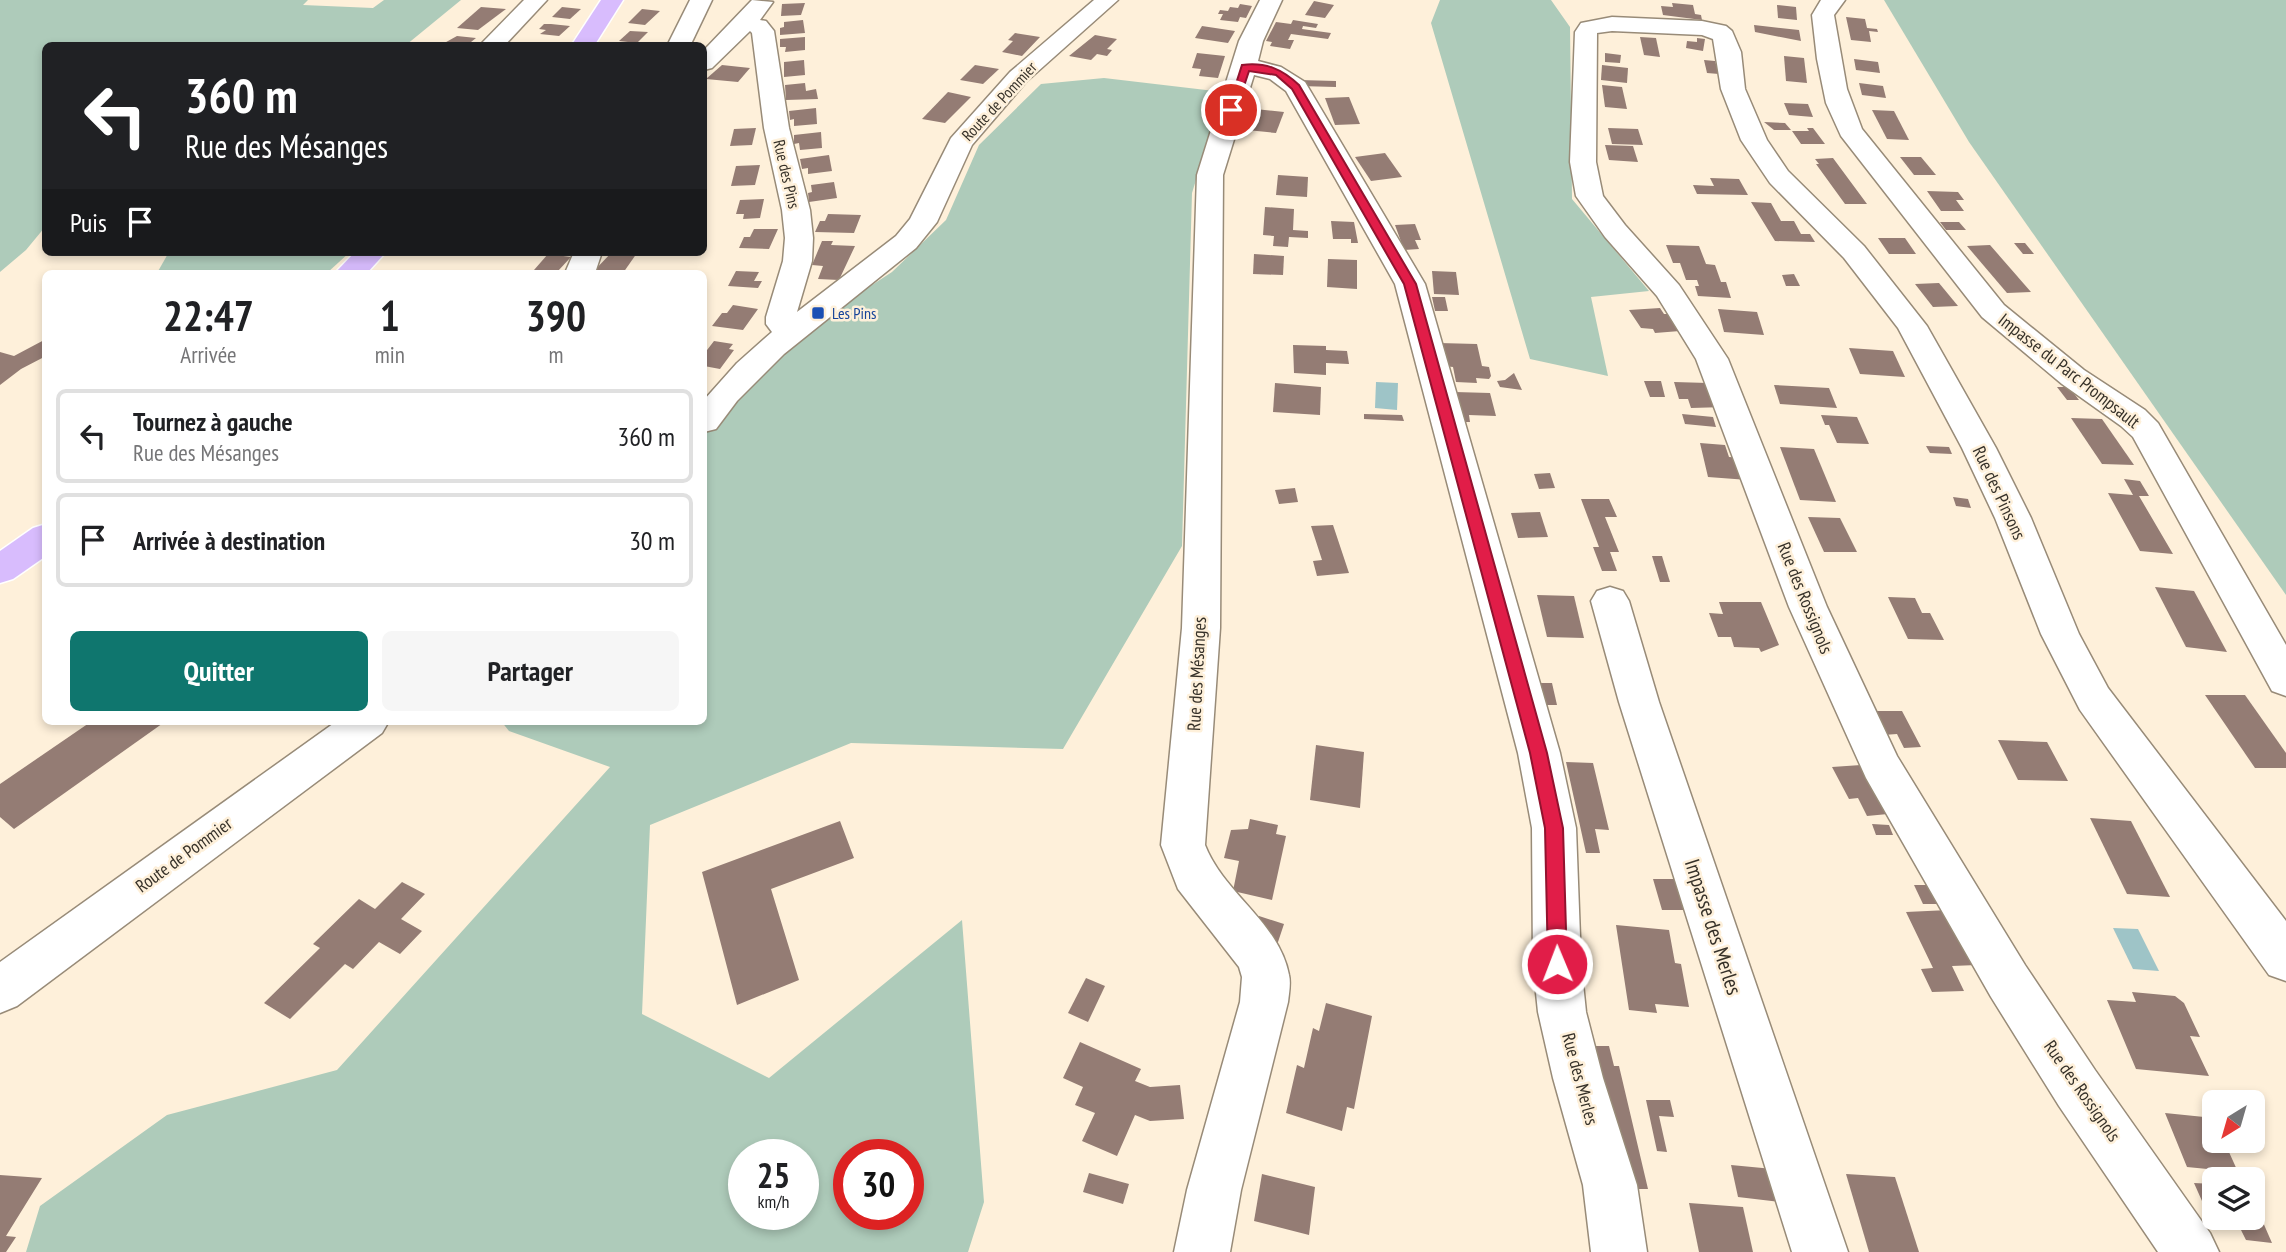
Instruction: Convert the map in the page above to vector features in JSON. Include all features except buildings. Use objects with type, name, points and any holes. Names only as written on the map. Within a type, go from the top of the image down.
[{"type":"main road","points":[[585,42],[612,0]]},
{"type":"main road","points":[[353,270],[368,256]]},
{"type":"main road","points":[[0,570],[42,540]]},
{"type":"street","points":[[493,42],[536,0]]},
{"type":"street","points":[[680,42],[701,0]]},
{"type":"street","points":[[707,60],[745,23],[763,0]]},
{"type":"street","name":"Route de Pommier","points":[[707,417],[730,386],[791,330],[849,289],[906,242],[923,222],[960,143],[1018,77],[1107,0]]},
{"type":"street","name":"Rue des Mésanges","points":[[1202,1252],[1214,1190],[1264,1002],[1266,978],[1260,957],[1194,875],[1183,845],[1201,628],[1210,174],[1251,41],[1271,0]]},
{"type":"street","name":"Impasse du Parc Prompsault","points":[[1834,0],[1825,8],[1823,15],[1832,76],[1843,118],[1850,131],[1993,311],[2073,377],[2133,418],[2146,431],[2286,680]]},
{"type":"street","name":"Rue des Pins","points":[[745,23],[758,26],[763,31],[779,141],[797,211],[799,252],[788,299],[780,315],[781,324],[791,330]]},
{"type":"street","name":"Rue des Rossignols","points":[[1718,31],[1612,24],[1592,25],[1586,32],[1583,162],[1590,196],[1615,231],[1669,291],[1712,359],[1808,607],[1881,766],[2015,992],[2077,1088],[2191,1252]]},
{"type":"street","name":"Rue des Pinsons","points":[[1718,31],[1727,42],[1733,89],[1746,125],[1763,155],[1779,177],[1838,235],[1886,290],[1935,365],[2007,507],[2060,635],[2094,699],[2286,958]]},
{"type":"street","name":"Rue des Merles","points":[[1245,67],[1270,69],[1280,73],[1296,88],[1410,284],[1539,753],[1554,828],[1557,964],[1562,1012],[1578,1078],[1610,1185],[1619,1252]]},
{"type":"street","name":"Impasse des Merles","points":[[1610,601],[1639,702],[1820,1252]]},
{"type":"street","name":"Route de Pommier","points":[[0,990],[363,725]]},
{"type":"green space","points":[[0,0],[308,0],[303,5],[373,8],[384,0],[461,0],[410,42],[42,42],[42,231],[26,250],[0,272]]},
{"type":"green space","points":[[1440,0],[1551,0],[1570,27],[1572,199],[1649,291],[1591,297],[1608,376],[1530,359],[1431,23]]},
{"type":"green space","points":[[1884,0],[2286,0],[2286,595],[1969,142]]},
{"type":"green space","points":[[1104,78],[1223,92],[1192,193],[1182,546],[1063,749],[851,743],[650,825],[642,1014],[769,1078],[962,920],[984,1202],[968,1252],[26,1252],[40,1206],[167,1115],[337,1070],[610,767],[509,731],[504,725],[707,725],[707,425],[726,399],[783,343],[892,272],[946,220],[979,145],[1041,84]]},
{"type":"green space","points":[[167,256],[346,256],[330,270],[159,270]]},
{"type":"water","points":[[1376,382],[1398,383],[1397,410],[1375,408]]},
{"type":"water","points":[[2113,928],[2138,929],[2159,971],[2133,969]]},
{"type":"place","name":"Les Pins","points":[[818,313]]},
{"type":"route","points":[[1231,110],[1245,67],[1270,69],[1280,73],[1296,88],[1410,284],[1539,753],[1554,828],[1557,964]]}]
